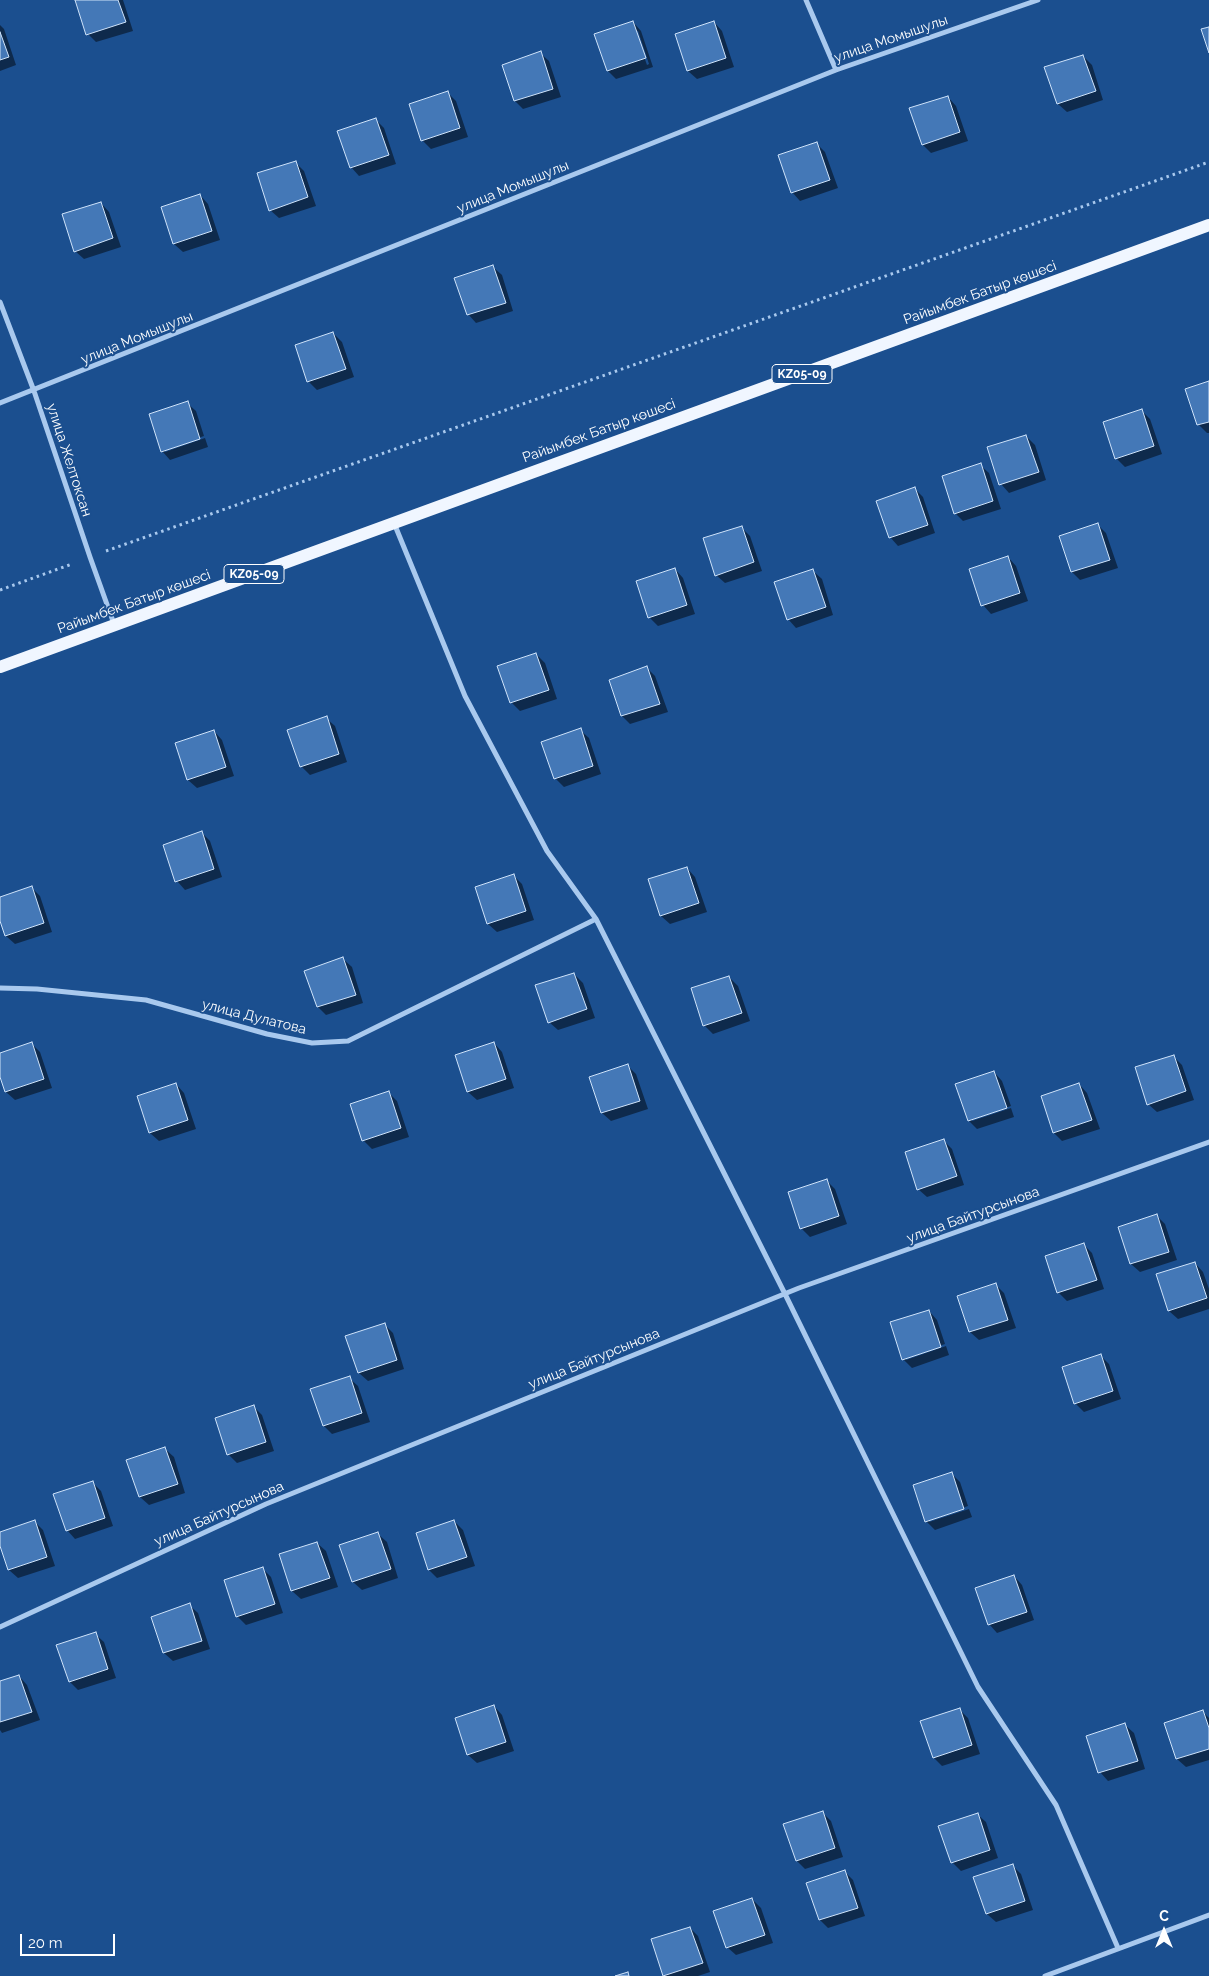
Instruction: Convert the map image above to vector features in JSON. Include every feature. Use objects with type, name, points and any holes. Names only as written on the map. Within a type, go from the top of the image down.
[{"type":"main road","name":"Райымбек Батыр көшесі","points":[[0,667],[1209,225]]},
{"type":"street","points":[[806,0],[836,70]]},
{"type":"street","name":"улица Момышулы","points":[[0,404],[836,70],[1038,0]]},
{"type":"street","name":"улица Желтоксан","points":[[0,302],[34,391],[115,626]]},
{"type":"street","points":[[394,522],[465,696],[547,851],[596,919],[785,1294],[978,1687],[1056,1805],[1118,1948]]},
{"type":"street","name":"улица Дулатова","points":[[0,988],[37,989],[146,1000],[285,1038],[312,1043],[348,1041],[596,919]]},
{"type":"street","name":"улица Байтурсынова","points":[[0,1627],[266,1504],[785,1294],[1209,1142]]},
{"type":"street","points":[[1045,1976],[1209,1915]]},
{"type":"path","points":[[0,590],[1209,162]]},
{"type":"building","points":[[75,0],[118,0],[126,22],[86,35]]},
{"type":"building","points":[[633,21],[646,58],[607,71],[594,34]]},
{"type":"building","points":[[714,21],[726,58],[687,71],[675,34]]},
{"type":"building","points":[[1209,27],[1209,53],[1201,29]]},
{"type":"building","points":[[0,32],[9,57],[0,60]]},
{"type":"building","points":[[541,51],[553,89],[514,101],[502,65]]},
{"type":"building","points":[[1083,55],[1096,91],[1057,104],[1044,67]]},
{"type":"building","points":[[448,91],[460,128],[421,141],[409,104]]},
{"type":"building","points":[[948,96],[960,132],[922,145],[909,108]]},
{"type":"building","points":[[376,118],[389,155],[350,168],[337,131]]},
{"type":"building","points":[[817,142],[830,180],[791,193],[778,155]]},
{"type":"building","points":[[296,161],[308,197],[269,211],[257,173]]},
{"type":"building","points":[[200,194],[212,231],[173,244],[161,207]]},
{"type":"building","points":[[101,202],[113,238],[74,252],[62,214]]},
{"type":"building","points":[[493,265],[506,303],[467,315],[454,278]]},
{"type":"building","points":[[333,332],[346,369],[307,382],[295,345]]},
{"type":"building","points":[[1209,381],[1209,422],[1197,425],[1185,389]]},
{"type":"building","points":[[188,401],[200,439],[161,452],[149,414]]},
{"type":"building","points":[[1142,409],[1154,446],[1115,459],[1103,422]]},
{"type":"building","points":[[1026,435],[1039,472],[999,485],[987,447]]},
{"type":"building","points":[[981,463],[993,501],[954,514],[942,476]]},
{"type":"building","points":[[915,487],[928,525],[889,538],[876,501]]},
{"type":"building","points":[[1098,523],[1110,560],[1071,572],[1059,536]]},
{"type":"building","points":[[742,526],[754,562],[715,576],[703,538]]},
{"type":"building","points":[[1008,556],[1020,593],[981,606],[969,569]]},
{"type":"building","points":[[675,568],[687,605],[648,618],[636,581]]},
{"type":"building","points":[[813,569],[826,607],[787,620],[774,582]]},
{"type":"building","points":[[536,653],[549,690],[510,703],[497,666]]},
{"type":"building","points":[[647,666],[660,704],[621,716],[609,680]]},
{"type":"building","points":[[327,716],[339,754],[300,767],[287,730]]},
{"type":"building","points":[[581,728],[593,766],[554,779],[541,742]]},
{"type":"building","points":[[214,730],[226,767],[187,780],[175,743]]},
{"type":"building","points":[[202,831],[214,869],[175,882],[163,845]]},
{"type":"building","points":[[687,867],[699,903],[660,916],[648,879]]},
{"type":"building","points":[[514,874],[526,911],[487,924],[475,887]]},
{"type":"building","points":[[32,886],[44,923],[5,936],[0,921],[0,897]]},
{"type":"building","points":[[343,957],[356,995],[317,1007],[304,971]]},
{"type":"building","points":[[574,973],[587,1009],[548,1023],[535,985]]},
{"type":"building","points":[[729,976],[742,1013],[703,1026],[691,988]]},
{"type":"building","points":[[32,1042],[44,1079],[5,1092],[0,1077],[0,1053]]},
{"type":"building","points":[[494,1042],[506,1079],[467,1092],[455,1055]]},
{"type":"building","points":[[1174,1055],[1186,1091],[1147,1105],[1135,1067]]},
{"type":"building","points":[[628,1064],[640,1101],[601,1113],[589,1077]]},
{"type":"building","points":[[994,1071],[1007,1108],[968,1121],[955,1084]]},
{"type":"building","points":[[176,1083],[188,1120],[149,1133],[137,1096]]},
{"type":"building","points":[[1079,1083],[1092,1120],[1053,1133],[1041,1096]]},
{"type":"building","points":[[389,1091],[401,1128],[362,1141],[350,1104]]},
{"type":"building","points":[[944,1139],[957,1176],[917,1190],[905,1152]]},
{"type":"building","points":[[827,1179],[839,1216],[800,1229],[788,1192]]},
{"type":"building","points":[[1157,1214],[1169,1252],[1130,1264],[1118,1227]]},
{"type":"building","points":[[1084,1243],[1097,1280],[1057,1293],[1045,1256]]},
{"type":"building","points":[[1195,1262],[1207,1298],[1168,1311],[1156,1274]]},
{"type":"building","points":[[996,1283],[1008,1320],[969,1332],[957,1296]]},
{"type":"building","points":[[929,1310],[941,1347],[902,1360],[890,1322]]},
{"type":"building","points":[[385,1323],[397,1360],[358,1373],[345,1336]]},
{"type":"building","points":[[1101,1354],[1113,1391],[1074,1404],[1062,1367]]},
{"type":"building","points":[[350,1376],[362,1413],[323,1426],[310,1389]]},
{"type":"building","points":[[254,1405],[266,1442],[227,1455],[215,1418]]},
{"type":"building","points":[[165,1447],[178,1484],[139,1497],[126,1460]]},
{"type":"building","points":[[952,1472],[964,1509],[925,1522],[913,1485]]},
{"type":"building","points":[[93,1481],[105,1518],[66,1531],[53,1494]]},
{"type":"building","points":[[35,1520],[47,1557],[8,1570],[0,1546],[0,1532]]},
{"type":"building","points":[[454,1520],[467,1557],[428,1570],[416,1533]]},
{"type":"building","points":[[378,1532],[391,1569],[352,1582],[339,1545]]},
{"type":"building","points":[[317,1542],[330,1578],[291,1591],[279,1554]]},
{"type":"building","points":[[263,1567],[275,1604],[236,1617],[224,1580]]},
{"type":"building","points":[[1014,1575],[1027,1612],[988,1625],[975,1588]]},
{"type":"building","points":[[190,1603],[202,1641],[163,1653],[151,1617]]},
{"type":"building","points":[[96,1632],[108,1669],[69,1682],[56,1645]]},
{"type":"building","points":[[19,1675],[32,1712],[0,1722],[0,1681]]},
{"type":"building","points":[[494,1705],[506,1742],[467,1755],[455,1718]]},
{"type":"building","points":[[960,1708],[972,1745],[933,1758],[920,1721]]},
{"type":"building","points":[[1203,1710],[1209,1728],[1209,1749],[1176,1759],[1164,1723]]},
{"type":"building","points":[[1125,1723],[1138,1761],[1098,1773],[1086,1736]]},
{"type":"building","points":[[823,1811],[835,1848],[796,1861],[783,1824]]},
{"type":"building","points":[[978,1813],[990,1850],[951,1863],[938,1826]]},
{"type":"building","points":[[1013,1864],[1025,1901],[986,1914],[973,1877]]},
{"type":"building","points":[[845,1870],[858,1908],[819,1920],[806,1883]]},
{"type":"building","points":[[752,1898],[765,1935],[726,1948],[713,1911]]},
{"type":"building","points":[[690,1927],[703,1963],[663,1976],[651,1939]]},
{"type":"building","points":[[628,1972],[629,1976],[615,1976]]}]
